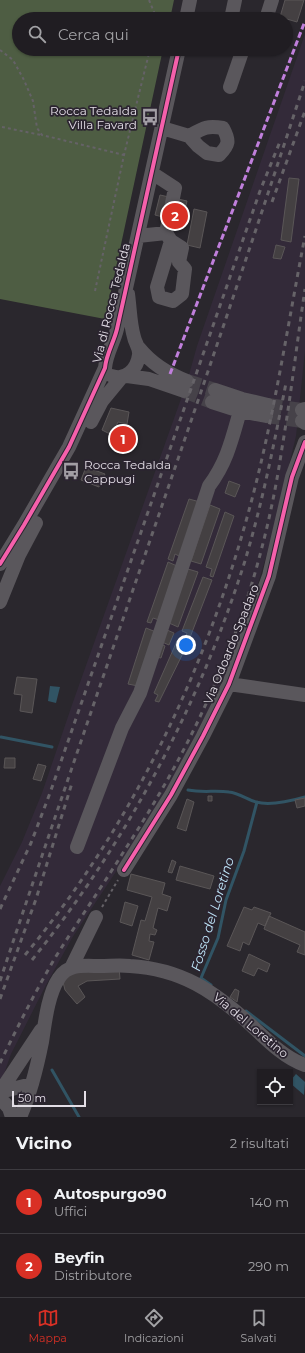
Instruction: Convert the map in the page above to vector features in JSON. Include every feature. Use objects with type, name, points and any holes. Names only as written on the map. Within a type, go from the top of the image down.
[{"type":"street","points":[[187,12],[190,0]]},
{"type":"street","points":[[232,12],[235,0]]},
{"type":"street","points":[[268,12],[272,0]]},
{"type":"street","name":"Via di Rocca Tedalda","points":[[0,564],[69,447],[106,368],[107,356],[114,340],[138,236],[177,56]]},
{"type":"street","points":[[230,87],[241,56]]},
{"type":"street","points":[[162,128],[189,136]]},
{"type":"street","points":[[138,236],[168,237],[175,188],[152,173]]},
{"type":"street","name":"Via di Rocca Tedalda","points":[[0,602],[28,538],[67,469],[98,408],[107,395],[136,364],[139,354],[136,344],[127,283]]},
{"type":"street","name":"Via di Rocca Tedalda","points":[[114,340],[123,335],[127,336],[136,344]]},
{"type":"street","points":[[124,377],[149,379],[186,386],[161,369],[145,355],[136,344]]},
{"type":"street","name":"Via di Rocca Tedalda","points":[[106,368],[107,372],[112,376],[124,377]]},
{"type":"street","points":[[214,396],[242,399],[267,411],[240,411],[214,396]]},
{"type":"street","points":[[76,847],[122,728],[140,694],[209,486],[219,472],[225,459],[240,411]]},
{"type":"street","name":"Via Odoardo Spadaro","points":[[124,870],[171,795],[229,684],[269,576],[292,477],[305,442]]},
{"type":"street","name":"Via Odoardo Spadaro","points":[[292,477],[305,454]]},
{"type":"street","points":[[229,684],[305,695]]},
{"type":"street","points":[[18,1115],[32,1084],[39,1057],[49,1000],[59,977],[72,966],[96,917]]},
{"type":"street","name":"Via del Loretino","points":[[72,966],[130,966],[162,970],[183,977],[207,989],[229,1005],[283,1052],[296,1062],[305,1065]]},
{"type":"street","points":[[0,1092],[45,1023]]},
{"type":"street","points":[[0,1092],[32,1084]]},
{"type":"street","points":[[0,1097],[11,1099],[18,1115]]},
{"type":"path","points":[[149,0],[154,12]]},
{"type":"path","points":[[0,50],[13,60],[24,80],[33,102],[37,128],[42,135]]},
{"type":"path","points":[[95,291],[124,155],[148,56]]},
{"type":"path","points":[[2,128],[42,135],[124,155]]},
{"type":"path","points":[[96,917],[124,870]]},
{"type":"shaded area","points":[[305,34],[305,351],[296,436],[270,543],[257,587],[228,669],[207,714],[175,775],[125,858],[72,938],[11,1054],[0,1085],[0,886],[22,842],[42,793],[187,382],[197,346]]},
{"type":"green space","points":[[0,0],[174,0],[171,12],[12,12],[12,56],[161,56],[105,319],[0,299]]},
{"type":"water","points":[[50,686],[60,687],[56,703],[48,701]]},
{"type":"water","points":[[296,1074],[305,1082],[304,1095],[293,1086],[293,1078]]},
{"type":"building","points":[[285,0],[304,0],[297,22],[293,21],[293,12],[281,12]]},
{"type":"building","points":[[289,178],[299,179],[291,242],[281,240]]},
{"type":"building","points":[[160,195],[187,201],[182,222],[155,215]]},
{"type":"building","points":[[194,209],[207,212],[200,248],[187,245]]},
{"type":"building","points":[[276,245],[285,247],[281,259],[273,258]]},
{"type":"building","points":[[111,408],[129,412],[127,424],[118,422],[112,435],[102,430]]},
{"type":"building","points":[[86,467],[105,474],[99,487],[81,480]]},
{"type":"building","points":[[229,481],[240,485],[235,497],[225,493]]},
{"type":"building","points":[[189,499],[200,502],[181,557],[175,554],[173,561],[168,559]]},
{"type":"building","points":[[210,505],[220,509],[201,564],[191,561]]},
{"type":"building","points":[[225,512],[234,516],[213,577],[210,576],[212,569],[206,567]]},
{"type":"building","points":[[168,562],[177,566],[159,620],[153,618],[151,623],[147,622]]},
{"type":"building","points":[[188,569],[198,572],[178,627],[169,623]]},
{"type":"building","points":[[203,577],[212,580],[189,640],[185,639],[187,633],[182,631]]},
{"type":"building","points":[[146,628],[156,632],[138,686],[128,684]]},
{"type":"building","points":[[167,630],[174,633],[169,645],[162,642]]},
{"type":"building","points":[[177,641],[187,645],[159,702],[155,701],[158,695],[154,693]]},
{"type":"building","points":[[161,644],[165,646],[161,658],[156,657]]},
{"type":"building","points":[[17,677],[37,679],[32,713],[20,711],[22,695],[14,694]]},
{"type":"building","points":[[5,758],[15,758],[15,768],[4,768]]},
{"type":"building","points":[[38,764],[46,766],[41,781],[33,779]]},
{"type":"building","points":[[208,796],[212,796],[212,801],[208,801]]},
{"type":"building","points":[[305,798],[305,806],[297,808],[295,800]]},
{"type":"building","points":[[187,799],[194,802],[186,831],[177,828]]},
{"type":"building","points":[[172,860],[176,862],[172,873],[168,872]]},
{"type":"building","points":[[180,866],[214,876],[210,889],[176,880]]},
{"type":"building","points":[[131,874],[165,883],[162,894],[171,897],[167,911],[158,908],[153,928],[157,930],[155,935],[150,934],[149,941],[154,942],[149,960],[132,955],[141,920],[145,921],[152,897],[127,890]]},
{"type":"building","points":[[125,902],[138,906],[132,926],[120,922]]},
{"type":"building","points":[[244,907],[252,910],[254,907],[271,913],[265,926],[258,923],[249,945],[243,942],[240,951],[227,946]]},
{"type":"building","points":[[269,916],[305,932],[305,955],[297,952],[300,945],[264,929]]},
{"type":"building","points":[[249,954],[270,964],[267,972],[258,968],[254,976],[242,971]]},
{"type":"building","points":[[119,967],[120,979],[87,981],[78,986],[85,997],[77,1004],[65,990],[62,978],[87,968]]},
{"type":"building","points":[[235,989],[239,991],[237,1002],[230,997]]},
{"type":"waterway","points":[[1,737],[52,747]]},
{"type":"waterway","points":[[188,790],[229,792],[262,803],[274,803],[305,797]]},
{"type":"waterway","name":"Fosso del Loretino","points":[[211,985],[201,978],[218,938],[226,900],[244,851],[257,802]]},
{"type":"waterway","name":"Fosso del Loretino","points":[[246,1011],[305,1056]]},
{"type":"waterway","points":[[52,1070],[79,1117]]},
{"type":"tunnel","points":[[187,381],[215,390]]},
{"type":"tunnel","points":[[184,391],[212,402]]},
{"type":"tunnel","points":[[268,405],[302,410]]},
{"type":"tunnel","points":[[266,416],[302,421]]},
{"type":"railway","points":[[0,981],[268,194],[305,81]]},
{"type":"railway","points":[[272,202],[305,111]]},
{"type":"railway","points":[[0,909],[31,843],[50,793],[260,191],[281,139]]},
{"type":"railway","points":[[25,955],[67,901],[105,845],[139,786],[170,725],[198,662],[222,598],[243,533],[260,467],[278,381],[305,236]]},
{"type":"railway","points":[[0,1063],[26,1010],[55,958],[162,790],[204,709],[225,659],[247,600],[271,509],[285,428],[305,289]]},
{"type":"railway","points":[[32,960],[98,869],[128,821],[156,772],[205,670],[226,618],[244,564],[267,474],[286,383]]},
{"type":"railway","points":[[0,999],[36,899],[72,783]]},
{"type":"marked path","points":[[293,52],[305,21]]},
{"type":"marked path","points":[[170,374],[292,56]]},
{"type":"cycle path","points":[[0,564],[69,447],[105,368],[117,329],[177,56]]},
{"type":"cycle path","points":[[124,870],[171,795],[229,684],[269,576],[292,477],[305,442]]},
{"type":"place","name":"Rocca Tedalda Villa Favard","points":[[150,117]]},
{"type":"place","name":"Beyfin","points":[[175,216]]},
{"type":"place","name":"Autospurgo90","points":[[123,439]]},
{"type":"place","name":"Rocca Tedalda Cappugi","points":[[71,471]]}]
